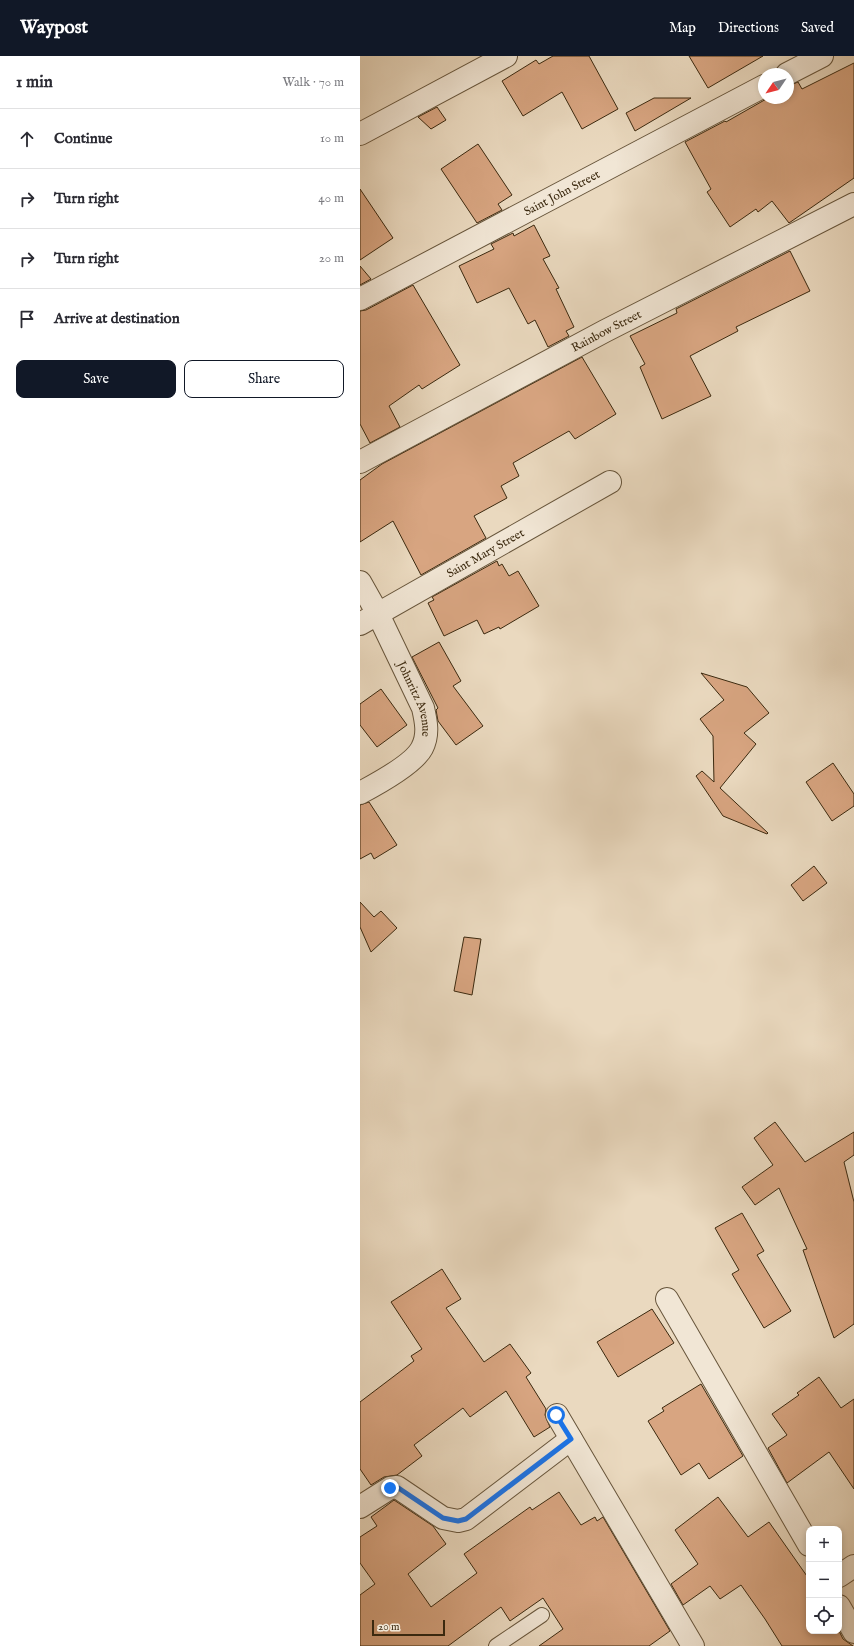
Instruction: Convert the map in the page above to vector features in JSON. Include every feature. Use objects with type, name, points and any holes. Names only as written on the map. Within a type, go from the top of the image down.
[{"type":"street","points":[[360,134],[506,56]]},
{"type":"street","points":[[794,70],[822,56]]},
{"type":"street","name":"Saint John Street","points":[[360,299],[758,89]]},
{"type":"street","name":"Rainbow Street","points":[[360,462],[605,331],[854,204]]},
{"type":"street","name":"Saint Mary Street","points":[[369,619],[610,482]]},
{"type":"street","name":"Johnritz Avenue","points":[[360,582],[369,619],[424,708],[426,724],[426,736],[422,748],[414,758],[394,774],[360,793]]},
{"type":"street","points":[[667,1299],[806,1540]]},
{"type":"street","points":[[556,1415],[693,1646]]},
{"type":"street","points":[[360,1508],[390,1488],[397,1487],[443,1518],[458,1521],[466,1519],[571,1439]]},
{"type":"street","points":[[842,1574],[854,1566]]},
{"type":"street","points":[[842,1611],[854,1632]]},
{"type":"lane","points":[[496,1646],[542,1615]]},
{"type":"building","points":[[553,56],[589,56],[618,109],[582,129],[562,92],[523,116],[502,81],[536,60],[539,64]]},
{"type":"building","points":[[689,56],[763,56],[708,88]]},
{"type":"building","points":[[854,63],[854,178],[789,223],[772,201],[758,212],[756,209],[730,227],[707,192],[711,189],[685,142],[725,121],[726,122],[758,104],[794,104],[794,84],[798,82],[802,89]]},
{"type":"building","points":[[654,98],[691,98],[635,131],[626,113]]},
{"type":"building","points":[[437,107],[446,120],[431,129],[418,117]]},
{"type":"building","points":[[478,144],[512,195],[498,204],[502,210],[477,223],[441,169]]},
{"type":"building","points":[[360,189],[393,238],[360,260]]},
{"type":"building","points":[[534,225],[550,256],[543,259],[559,288],[556,289],[574,327],[566,331],[569,336],[548,347],[535,320],[528,324],[509,288],[477,303],[459,266],[494,249],[491,244],[513,233],[514,236]]},
{"type":"building","points":[[790,251],[810,291],[736,327],[738,331],[690,356],[711,396],[662,419],[640,367],[645,364],[630,336],[677,313],[676,309]]},
{"type":"building","points":[[360,266],[371,279],[360,285]]},
{"type":"building","points":[[413,285],[460,365],[422,389],[419,385],[389,406],[400,427],[370,443],[360,424],[360,311],[366,310]]},
{"type":"building","points":[[582,357],[616,414],[575,439],[569,431],[513,463],[519,476],[501,486],[507,498],[474,516],[486,538],[421,575],[393,521],[360,542],[360,480],[382,464]]},
{"type":"building","points":[[497,561],[499,566],[502,564],[509,576],[518,571],[539,606],[500,629],[499,627],[484,634],[477,620],[444,636],[428,603],[434,600],[432,597]]},
{"type":"building","points":[[439,642],[461,681],[453,686],[483,726],[456,745],[438,721],[436,710],[438,708],[412,657]]},
{"type":"building","points":[[701,673],[747,687],[769,713],[744,733],[756,744],[720,788],[768,833],[767,834],[723,816],[696,776],[702,771],[714,782],[713,736],[700,719],[724,700]]},
{"type":"building","points":[[381,689],[407,725],[377,747],[360,725],[360,704]]},
{"type":"building","points":[[833,763],[854,794],[854,806],[832,821],[806,782]]},
{"type":"building","points":[[369,802],[397,845],[374,859],[371,853],[360,859],[360,805]]},
{"type":"building","points":[[814,866],[827,883],[803,901],[791,885]]},
{"type":"building","points":[[360,902],[374,917],[381,911],[397,928],[371,952],[360,927]]},
{"type":"building","points":[[464,937],[481,939],[472,995],[454,991]]},
{"type":"building","points":[[775,1122],[805,1162],[854,1132],[854,1155],[844,1162],[854,1202],[854,1324],[834,1338],[803,1250],[807,1249],[779,1188],[755,1205],[742,1187],[773,1165],[754,1138]]},
{"type":"building","points":[[742,1213],[764,1251],[757,1255],[791,1311],[764,1328],[732,1274],[739,1270],[715,1228]]},
{"type":"building","points":[[442,1269],[461,1299],[446,1308],[484,1362],[510,1344],[531,1373],[526,1377],[546,1409],[545,1415],[550,1427],[534,1437],[506,1391],[470,1417],[463,1408],[414,1445],[422,1456],[397,1475],[384,1477],[371,1485],[360,1469],[360,1402],[414,1361],[411,1356],[422,1349],[391,1302]]},
{"type":"building","points":[[652,1309],[674,1343],[618,1377],[597,1342]]},
{"type":"building","points":[[819,1377],[841,1408],[854,1399],[854,1489],[829,1452],[787,1483],[768,1448],[787,1435],[772,1414],[799,1395],[797,1393]]},
{"type":"building","points":[[701,1384],[743,1456],[709,1479],[699,1463],[681,1475],[648,1421],[664,1411],[662,1408]]},
{"type":"building","points":[[559,1492],[581,1525],[595,1517],[597,1521],[603,1517],[670,1631],[649,1646],[539,1646],[563,1629],[543,1598],[510,1621],[501,1607],[448,1646],[360,1646],[360,1595],[375,1584],[360,1563],[360,1537],[377,1526],[371,1517],[394,1500],[433,1526],[446,1544],[408,1574],[431,1607],[477,1573],[464,1554],[530,1507],[532,1510]]},
{"type":"building","points":[[718,1497],[748,1537],[769,1522],[806,1575],[806,1634],[840,1634],[843,1639],[853,1646],[782,1646],[741,1585],[720,1599],[710,1586],[683,1605],[671,1584],[698,1564],[675,1530]]},
{"type":"route","points":[[390,1488],[397,1487],[443,1518],[458,1521],[466,1519],[571,1439],[556,1415]]}]
